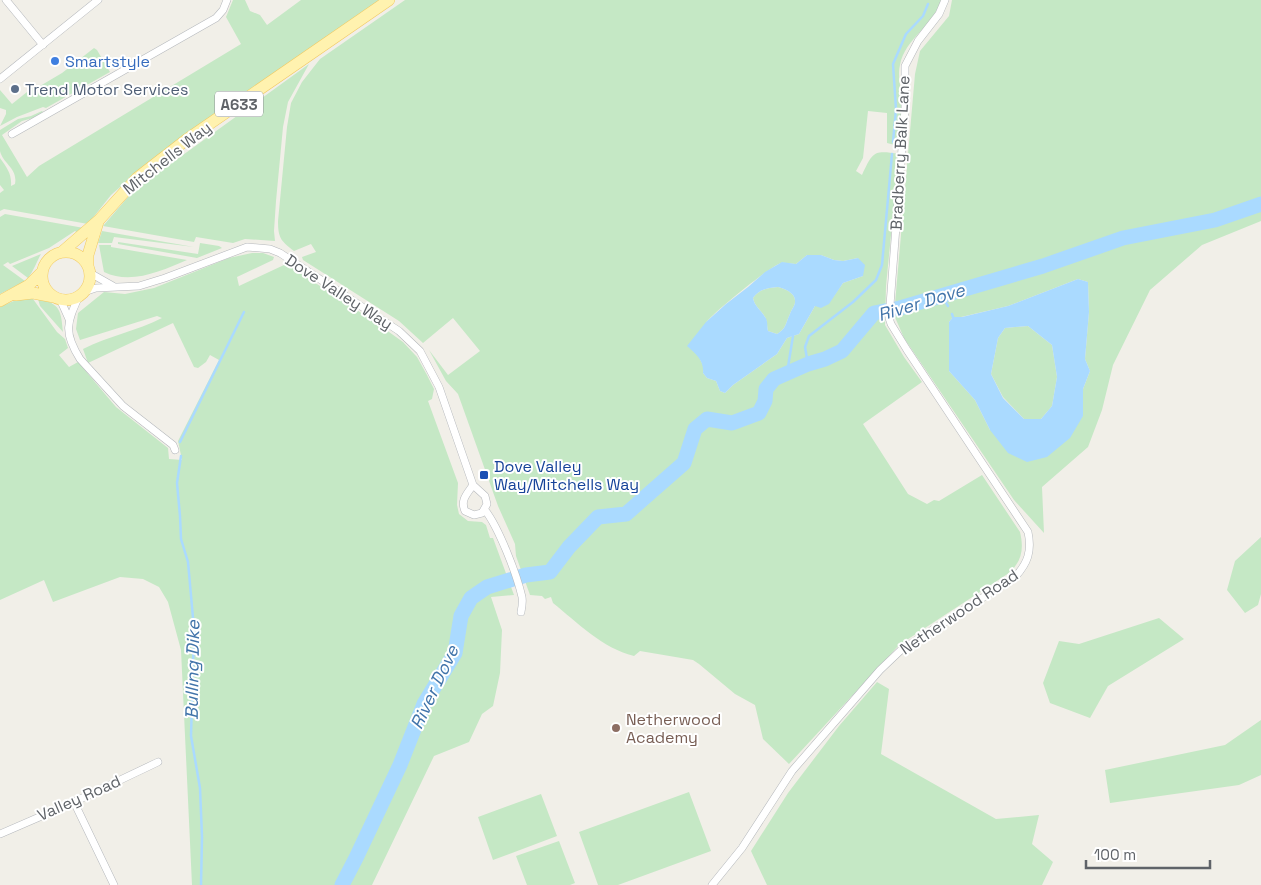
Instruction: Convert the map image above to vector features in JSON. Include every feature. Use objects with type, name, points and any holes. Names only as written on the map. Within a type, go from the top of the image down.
[{"type":"main road","name":"Mitchells Way","points":[[62,252],[99,220],[137,178],[186,140],[389,0]]},
{"type":"main road","name":"Mitchells Way","points":[[89,269],[92,241],[99,220]]},
{"type":"main road","points":[[0,301],[29,284],[42,272],[48,259],[55,254],[70,252],[78,254],[89,269],[90,280],[82,294],[67,300],[33,293],[11,295]]},
{"type":"main road","points":[[42,272],[44,285],[49,294],[58,298]]},
{"type":"street","points":[[6,0],[43,45]]},
{"type":"street","points":[[0,79],[98,0]]},
{"type":"street","points":[[12,134],[216,18],[223,10],[227,0]]},
{"type":"street","name":"Bradberry Balk Lane","points":[[889,318],[903,133],[905,66],[918,41],[939,14],[945,0]]},
{"type":"street","name":"Dove Valley Way","points":[[82,294],[96,288],[139,286],[247,248],[270,249],[280,253],[399,331],[420,351],[439,387],[473,485]]},
{"type":"street","points":[[89,269],[113,287]]},
{"type":"street","points":[[69,319],[82,294]]},
{"type":"street","points":[[58,298],[69,319],[70,336],[74,350],[80,359],[123,406],[173,445],[175,450]]},
{"type":"street","name":"Netherwood Road","points":[[712,885],[742,848],[792,771],[880,670],[901,650],[1015,577],[1024,567],[1028,558],[1030,549],[1028,532],[907,350],[889,318]]},
{"type":"street","points":[[473,485],[485,496],[488,504],[485,510],[474,515],[465,511],[463,500],[473,485]]},
{"type":"street","points":[[485,510],[497,531],[509,560],[521,596],[521,612]]},
{"type":"street","name":"Valley Road","points":[[0,834],[74,802],[158,762]]},
{"type":"street","points":[[74,802],[114,885]]},
{"type":"green space","points":[[233,0],[245,0],[250,11],[260,15],[267,25],[301,0],[380,0],[136,173],[111,195],[88,224],[4,209],[0,211],[0,193],[4,190],[0,185],[0,158],[10,175],[11,186],[15,184],[15,179],[12,170],[0,151],[0,130],[18,119],[43,112],[33,118],[22,121],[2,135],[27,177],[39,166],[241,44],[226,17]]},
{"type":"green space","points":[[405,0],[941,0],[932,17],[913,39],[900,65],[902,104],[899,146],[887,143],[887,113],[868,111],[863,158],[856,171],[862,175],[875,154],[884,152],[899,154],[886,286],[885,325],[922,382],[863,424],[908,494],[927,504],[934,500],[939,501],[982,475],[1020,532],[1022,549],[1017,564],[1009,573],[899,645],[789,764],[763,739],[755,705],[735,694],[693,660],[640,651],[634,656],[622,652],[591,634],[553,603],[551,597],[545,599],[542,596],[530,595],[516,556],[515,544],[498,506],[458,394],[446,381],[429,350],[448,375],[480,351],[453,318],[423,343],[399,321],[303,260],[302,257],[316,252],[311,244],[294,251],[283,242],[280,235],[278,221],[291,103],[302,82],[320,59]],"holes":[[[807,255],[821,255],[843,261],[858,258],[863,276],[843,283],[828,304],[815,306],[799,334],[787,338],[777,354],[733,385],[725,393],[720,391],[716,381],[707,378],[703,373],[703,365],[699,357],[706,323],[729,301],[775,266],[781,263],[796,264]]]},
{"type":"green space","points":[[952,0],[1261,0],[1261,221],[1202,245],[1150,290],[1113,365],[1102,410],[1088,447],[1042,487],[1044,533],[1014,500],[904,338],[894,315],[915,74],[920,51],[949,16]],"holes":[[[1078,279],[1088,282],[1089,312],[1085,359],[1090,371],[1083,389],[1083,416],[990,430],[975,400],[949,371],[949,322],[953,317],[961,317],[1008,306]]]},
{"type":"green space","points":[[94,48],[110,72],[46,108],[43,107],[17,117],[0,126],[6,110],[0,108],[0,90],[12,104],[32,88],[40,86],[62,73]]},
{"type":"green space","points":[[309,64],[288,102],[283,127],[276,201],[275,241],[245,239],[233,243],[196,237],[194,242],[103,226],[128,197],[151,178]]},
{"type":"green space","points":[[5,214],[84,228],[79,234],[75,231],[49,248],[3,265],[25,281],[0,294],[0,217]]},
{"type":"green space","points":[[102,231],[194,247],[114,237],[112,243],[98,243]]},
{"type":"green space","points":[[118,242],[198,254],[200,243],[222,248],[197,258],[118,244]]},
{"type":"green space","points":[[99,245],[111,245],[111,247],[187,260],[146,275],[135,277],[114,276],[104,272]]},
{"type":"green space","points":[[252,253],[263,253],[274,257],[273,260],[237,277],[239,286],[284,265],[288,265],[375,322],[403,342],[417,357],[434,389],[432,399],[428,401],[458,483],[457,505],[459,514],[468,521],[482,522],[486,525],[490,538],[493,538],[514,595],[491,597],[502,630],[500,673],[493,706],[482,714],[469,742],[434,756],[372,885],[192,885],[181,650],[168,602],[159,587],[143,579],[120,577],[53,602],[44,580],[0,600],[0,307],[21,299],[33,299],[57,332],[65,339],[68,348],[59,355],[69,367],[78,362],[116,407],[168,448],[169,459],[182,460],[178,441],[219,360],[210,355],[206,362],[198,368],[194,367],[173,323],[88,363],[83,349],[162,318],[157,316],[80,340],[76,329],[78,313],[104,292],[125,294],[154,288],[229,258]]},
{"type":"green space","points":[[41,254],[28,278],[12,266]]},
{"type":"green space","points":[[778,287],[792,294],[795,302],[784,328],[777,334],[768,331],[766,318],[755,304],[753,298],[761,291]]},
{"type":"green space","points":[[38,299],[55,306],[60,314],[63,332],[40,306]]},
{"type":"green space","points":[[1028,326],[1052,345],[1057,377],[1052,406],[1041,419],[1024,419],[1003,397],[991,374],[998,338],[1005,328]]},
{"type":"green space","points":[[1261,537],[1261,594],[1258,605],[1245,613],[1227,590],[1235,561]]},
{"type":"green space","points":[[1159,618],[1184,639],[1108,686],[1090,718],[1050,703],[1043,683],[1059,641],[1079,644]]},
{"type":"green space","points":[[877,682],[889,689],[881,754],[996,819],[1039,815],[1032,844],[1053,862],[1042,885],[767,885],[751,851],[788,793],[839,726]]},
{"type":"green space","points":[[1261,720],[1261,775],[1239,785],[1110,803],[1105,770],[1225,745]]},
{"type":"green space","points":[[689,792],[711,851],[618,885],[598,885],[579,832]]},
{"type":"green space","points":[[541,794],[557,836],[493,860],[478,817]]},
{"type":"green space","points":[[559,841],[575,883],[570,885],[527,885],[516,856]]},
{"type":"water","points":[[807,255],[821,255],[843,261],[858,258],[865,265],[863,276],[843,283],[829,304],[821,308],[815,306],[799,334],[787,338],[777,354],[733,385],[725,393],[720,391],[716,381],[707,378],[703,373],[701,361],[687,346],[706,322],[765,272],[782,262],[796,264]],"holes":[[[778,287],[792,294],[795,302],[784,328],[777,334],[768,331],[766,318],[753,298],[764,289]]]},
{"type":"water","points":[[1078,279],[1088,282],[1089,312],[1085,359],[1090,371],[1083,389],[1083,416],[1070,438],[1047,457],[1027,462],[1008,453],[990,430],[975,400],[949,371],[949,322],[953,317],[962,317],[1008,306]],"holes":[[[1028,326],[1052,345],[1057,377],[1052,406],[1041,419],[1024,419],[1003,398],[991,374],[998,338],[1005,328]]]},
{"type":"waterway","points":[[893,142],[896,109],[893,64],[906,34],[923,16],[928,4]]},
{"type":"waterway","points":[[808,364],[805,347],[809,336],[853,302],[876,280],[882,265],[892,154]]},
{"type":"waterway","name":"River Dove","points":[[342,885],[400,765],[424,704],[455,653],[461,616],[471,598],[487,587],[526,575],[550,572],[569,547],[598,517],[626,514],[684,463],[695,429],[707,419],[732,423],[759,413],[765,401],[766,389],[774,379],[842,351],[874,313],[900,308],[1043,266],[1123,238],[1215,220],[1261,204]]},
{"type":"waterway","points":[[942,296],[948,306]]},
{"type":"waterway","name":"Bulling Dike","points":[[180,442],[244,312]]},
{"type":"waterway","points":[[787,373],[793,336]]},
{"type":"waterway","name":"Bulling Dike","points":[[181,456],[177,483],[181,539],[188,562],[194,629],[191,736],[200,788],[201,885]]},
{"type":"place","name":"Smartstyle","points":[[55,61]]},
{"type":"place","name":"Trend Motor Services","points":[[15,89]]},
{"type":"place","name":"Dove Valley Way/Mitchells Way","points":[[484,475]]},
{"type":"place","name":"Netherwood Academy","points":[[616,728]]}]
